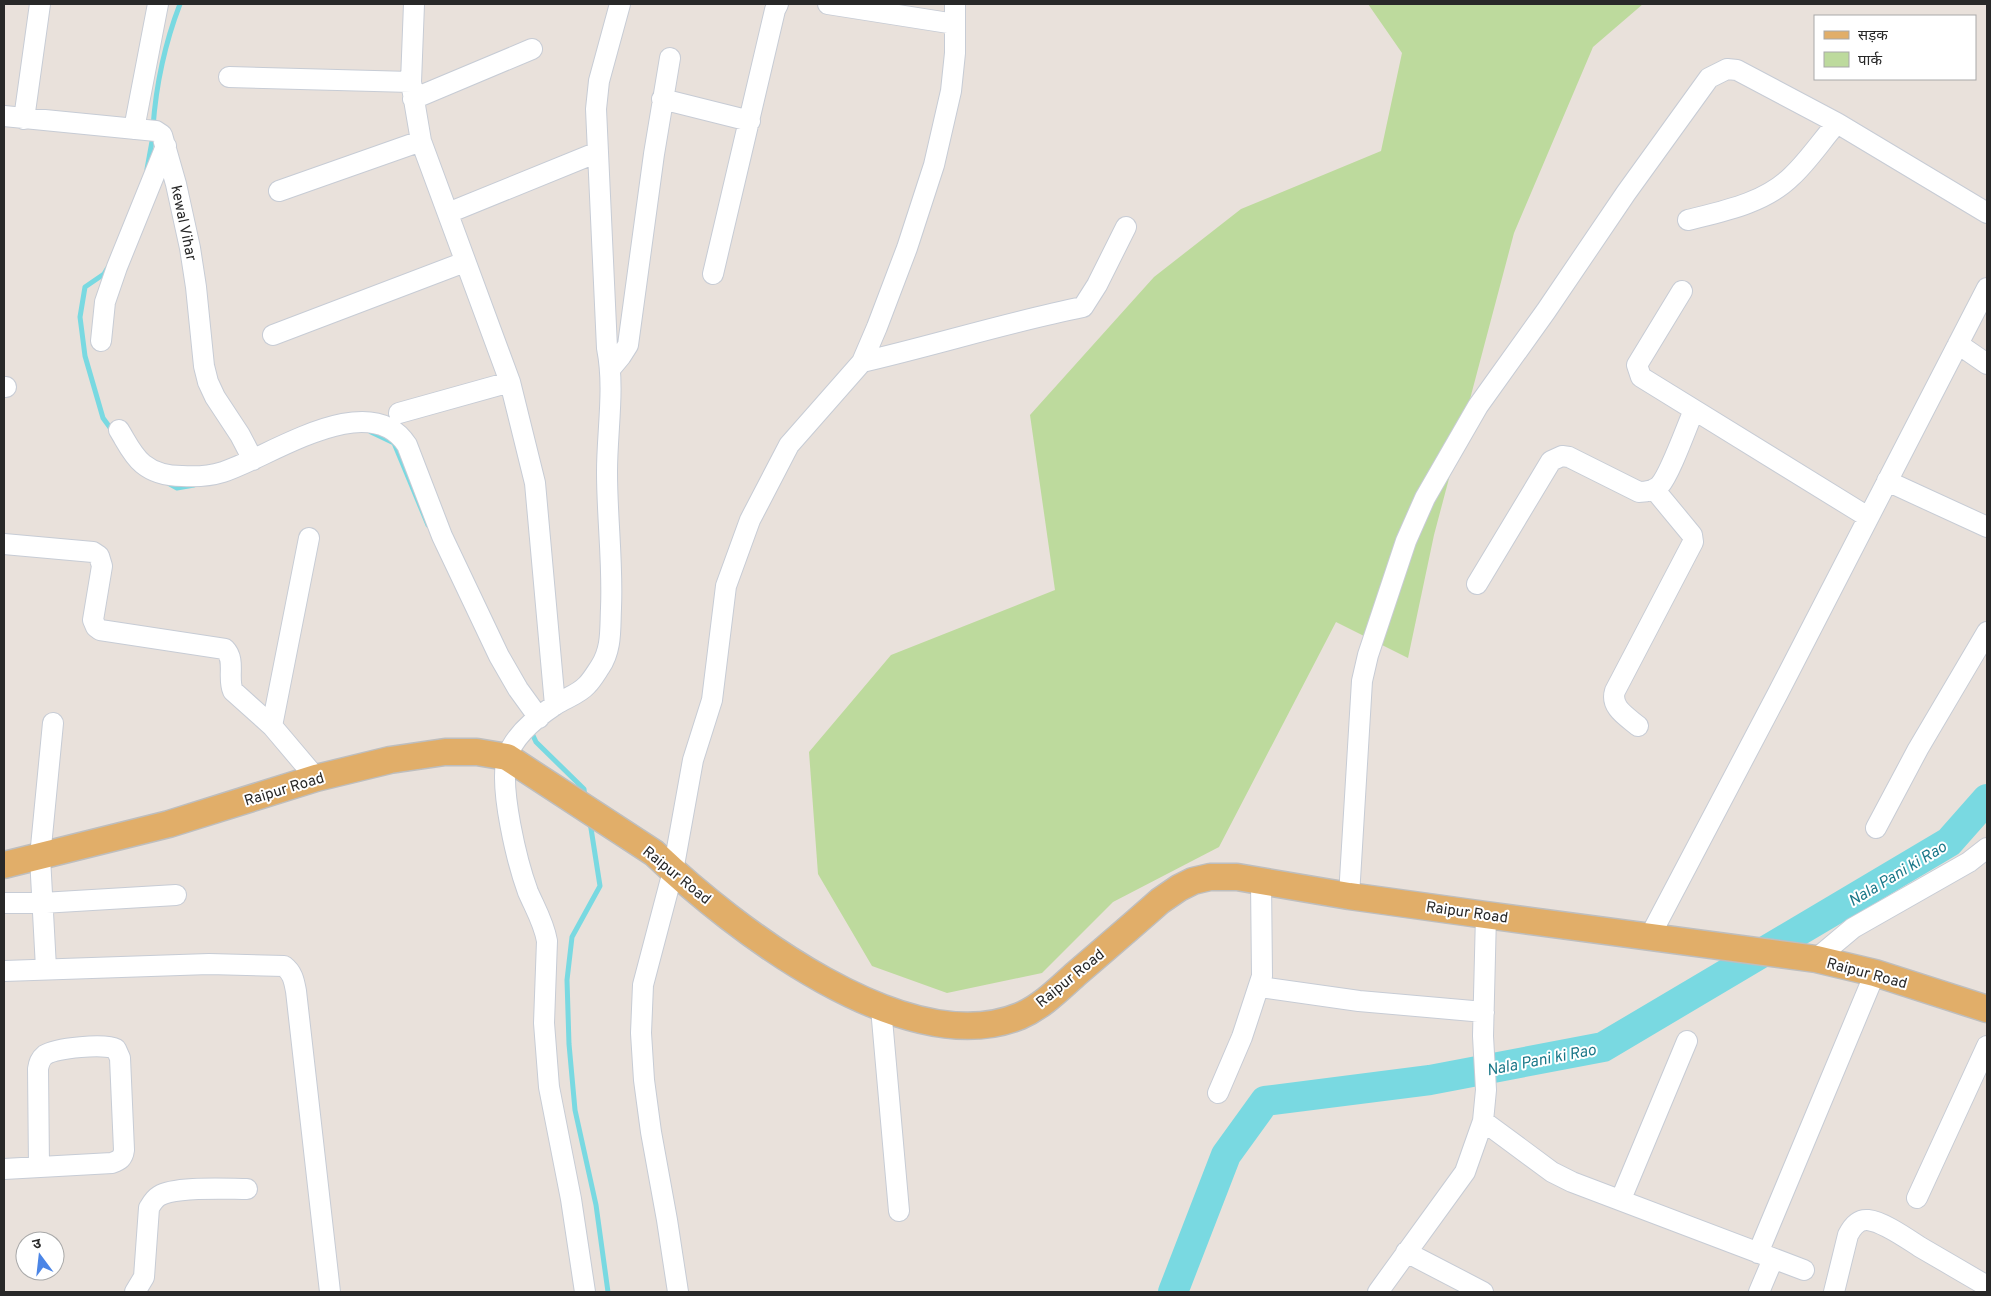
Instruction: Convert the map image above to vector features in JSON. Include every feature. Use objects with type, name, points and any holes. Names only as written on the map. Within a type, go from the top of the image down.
[{"type":"main road","name":"Raipur Road","points":[[4,865],[169,824],[316,778],[390,760],[446,752],[477,752],[508,757],[654,853],[673,871],[758,940],[835,986],[881,1008],[926,1022],[967,1026],[993,1024],[1021,1015],[1047,1000],[1160,901],[1179,888],[1210,876],[1237,877],[1349,896],[1809,958],[1874,973],[1987,1009]]},
{"type":"street","points":[[24,119],[40,4]]},
{"type":"street","points":[[101,341],[105,302],[117,267],[151,134],[158,4]]},
{"type":"street","points":[[414,4],[412,91],[421,141],[510,382],[535,483],[555,705]]},
{"type":"street","points":[[585,1292],[571,1199],[549,1087],[544,1023],[547,941],[545,931],[528,892],[518,859],[506,789],[508,757],[515,743],[532,724],[555,705],[579,692],[587,685],[601,666],[610,644],[612,582],[607,473],[611,368],[607,348],[596,109],[599,81],[620,4]]},
{"type":"street","points":[[714,274],[775,10],[778,4]]},
{"type":"street","points":[[828,4],[955,24]]},
{"type":"street","points":[[678,1292],[644,1080],[641,1033],[644,985],[673,871],[693,760],[712,700],[726,586],[750,520],[789,445],[862,362],[878,327],[907,248],[934,165],[952,91],[955,53],[955,4]]},
{"type":"street","points":[[229,77],[412,91],[532,49]]},
{"type":"street","points":[[611,368],[628,345],[662,100],[670,58]]},
{"type":"street","points":[[1349,896],[1362,681],[1368,655],[1406,541],[1425,498],[1478,406],[1546,311],[1626,192],[1708,78],[1727,69],[1737,70],[1837,123],[1987,213]]},
{"type":"street","points":[[662,100],[750,121]]},
{"type":"street","points":[[4,116],[151,134]]},
{"type":"street","points":[[1688,220],[1746,204],[1780,186],[1793,176],[1837,123]]},
{"type":"street","name":"kewal Vihar","points":[[151,134],[190,248],[204,366],[208,382],[214,397],[240,435],[253,460]]},
{"type":"street","points":[[279,191],[421,141]]},
{"type":"street","points":[[448,213],[598,152]]},
{"type":"street","points":[[862,362],[914,350],[1030,318],[1083,307],[1126,227]]},
{"type":"street","points":[[273,336],[465,262]]},
{"type":"street","points":[[1650,936],[1987,288]]},
{"type":"street","points":[[1682,291],[1637,365],[1641,377],[1868,517]]},
{"type":"street","points":[[1958,344],[1987,364]]},
{"type":"street","points":[[399,413],[510,382]]},
{"type":"street","points":[[1477,584],[1551,461],[1556,458],[1569,457],[1639,492],[1654,489],[1664,480],[1694,410]]},
{"type":"street","points":[[119,430],[131,450],[143,464],[154,471],[170,476],[216,474],[253,460],[307,434],[341,423],[363,422],[378,424],[393,430],[407,445],[442,536],[499,656],[518,689],[532,724]]},
{"type":"street","points":[[1887,481],[1987,527]]},
{"type":"street","points":[[1638,726],[1617,708],[1613,700],[1615,691],[1693,542],[1692,535],[1654,489]]},
{"type":"street","points":[[272,726],[310,538]]},
{"type":"street","points":[[4,544],[96,554],[99,556],[102,566],[93,620],[96,627],[104,631],[225,649],[231,659],[230,685],[233,691],[272,726],[316,778]]},
{"type":"street","points":[[1876,828],[1918,749],[1987,632]]},
{"type":"street","points":[[46,968],[40,857],[53,723]]},
{"type":"street","points":[[1809,958],[1853,928],[1970,862],[1987,848]]},
{"type":"street","points":[[1218,1093],[1242,1037],[1260,986],[1263,968],[1260,881]]},
{"type":"street","points":[[4,903],[42,903],[176,895]]},
{"type":"street","points":[[1378,1292],[1465,1172],[1483,1120],[1486,1090],[1483,1036],[1486,915]]},
{"type":"street","points":[[4,971],[46,968],[209,964],[284,966],[289,970],[293,975],[296,991],[330,1292]]},
{"type":"street","points":[[1759,1292],[1765,1256],[1874,973]]},
{"type":"street","points":[[1260,986],[1359,1001],[1484,1012]]},
{"type":"street","points":[[881,1008],[899,1211]]},
{"type":"street","points":[[1621,1199],[1687,1040]]},
{"type":"street","points":[[4,1168],[39,1167],[112,1163],[119,1161],[123,1157],[120,1058],[116,1049],[108,1046],[58,1050],[44,1056],[39,1062],[39,1167]]},
{"type":"street","points":[[1917,1198],[1987,1046]]},
{"type":"street","points":[[1483,1120],[1552,1172],[1572,1182],[1804,1270]]},
{"type":"street","points":[[135,1292],[144,1277],[149,1208],[153,1201],[173,1191],[247,1189]]},
{"type":"street","points":[[1834,1292],[1848,1235],[1851,1228],[1864,1220],[1870,1220],[1896,1232],[1987,1286]]},
{"type":"street","points":[[1406,1252],[1483,1292]]},
{"type":"green space","points":[[1368,4],[1643,4],[1593,47],[1514,233],[1434,535],[1408,658],[1336,622],[1219,847],[1113,902],[1042,973],[947,993],[872,966],[818,874],[809,752],[891,655],[1055,590],[1030,415],[1154,277],[1241,209],[1381,151],[1402,53]]},
{"type":"waterway","points":[[153,127],[162,64],[180,4]]},
{"type":"waterway","points":[[147,169],[153,136]]},
{"type":"waterway","points":[[107,269],[104,274],[85,287],[80,317],[85,356],[103,418],[114,433]]},
{"type":"waterway","points":[[371,432],[394,443],[428,525]]},
{"type":"waterway","points":[[168,483],[177,488],[194,485]]},
{"type":"waterway","points":[[530,729],[536,742],[584,789],[585,797]]},
{"type":"waterway","name":"Nala Pani ki Rao","points":[[1173,1292],[1226,1155],[1265,1101],[1430,1080],[1603,1047],[1949,842],[1987,799]]},
{"type":"waterway","points":[[590,822],[600,886],[572,937],[567,980],[569,1044],[575,1110],[596,1205],[608,1292]]}]
